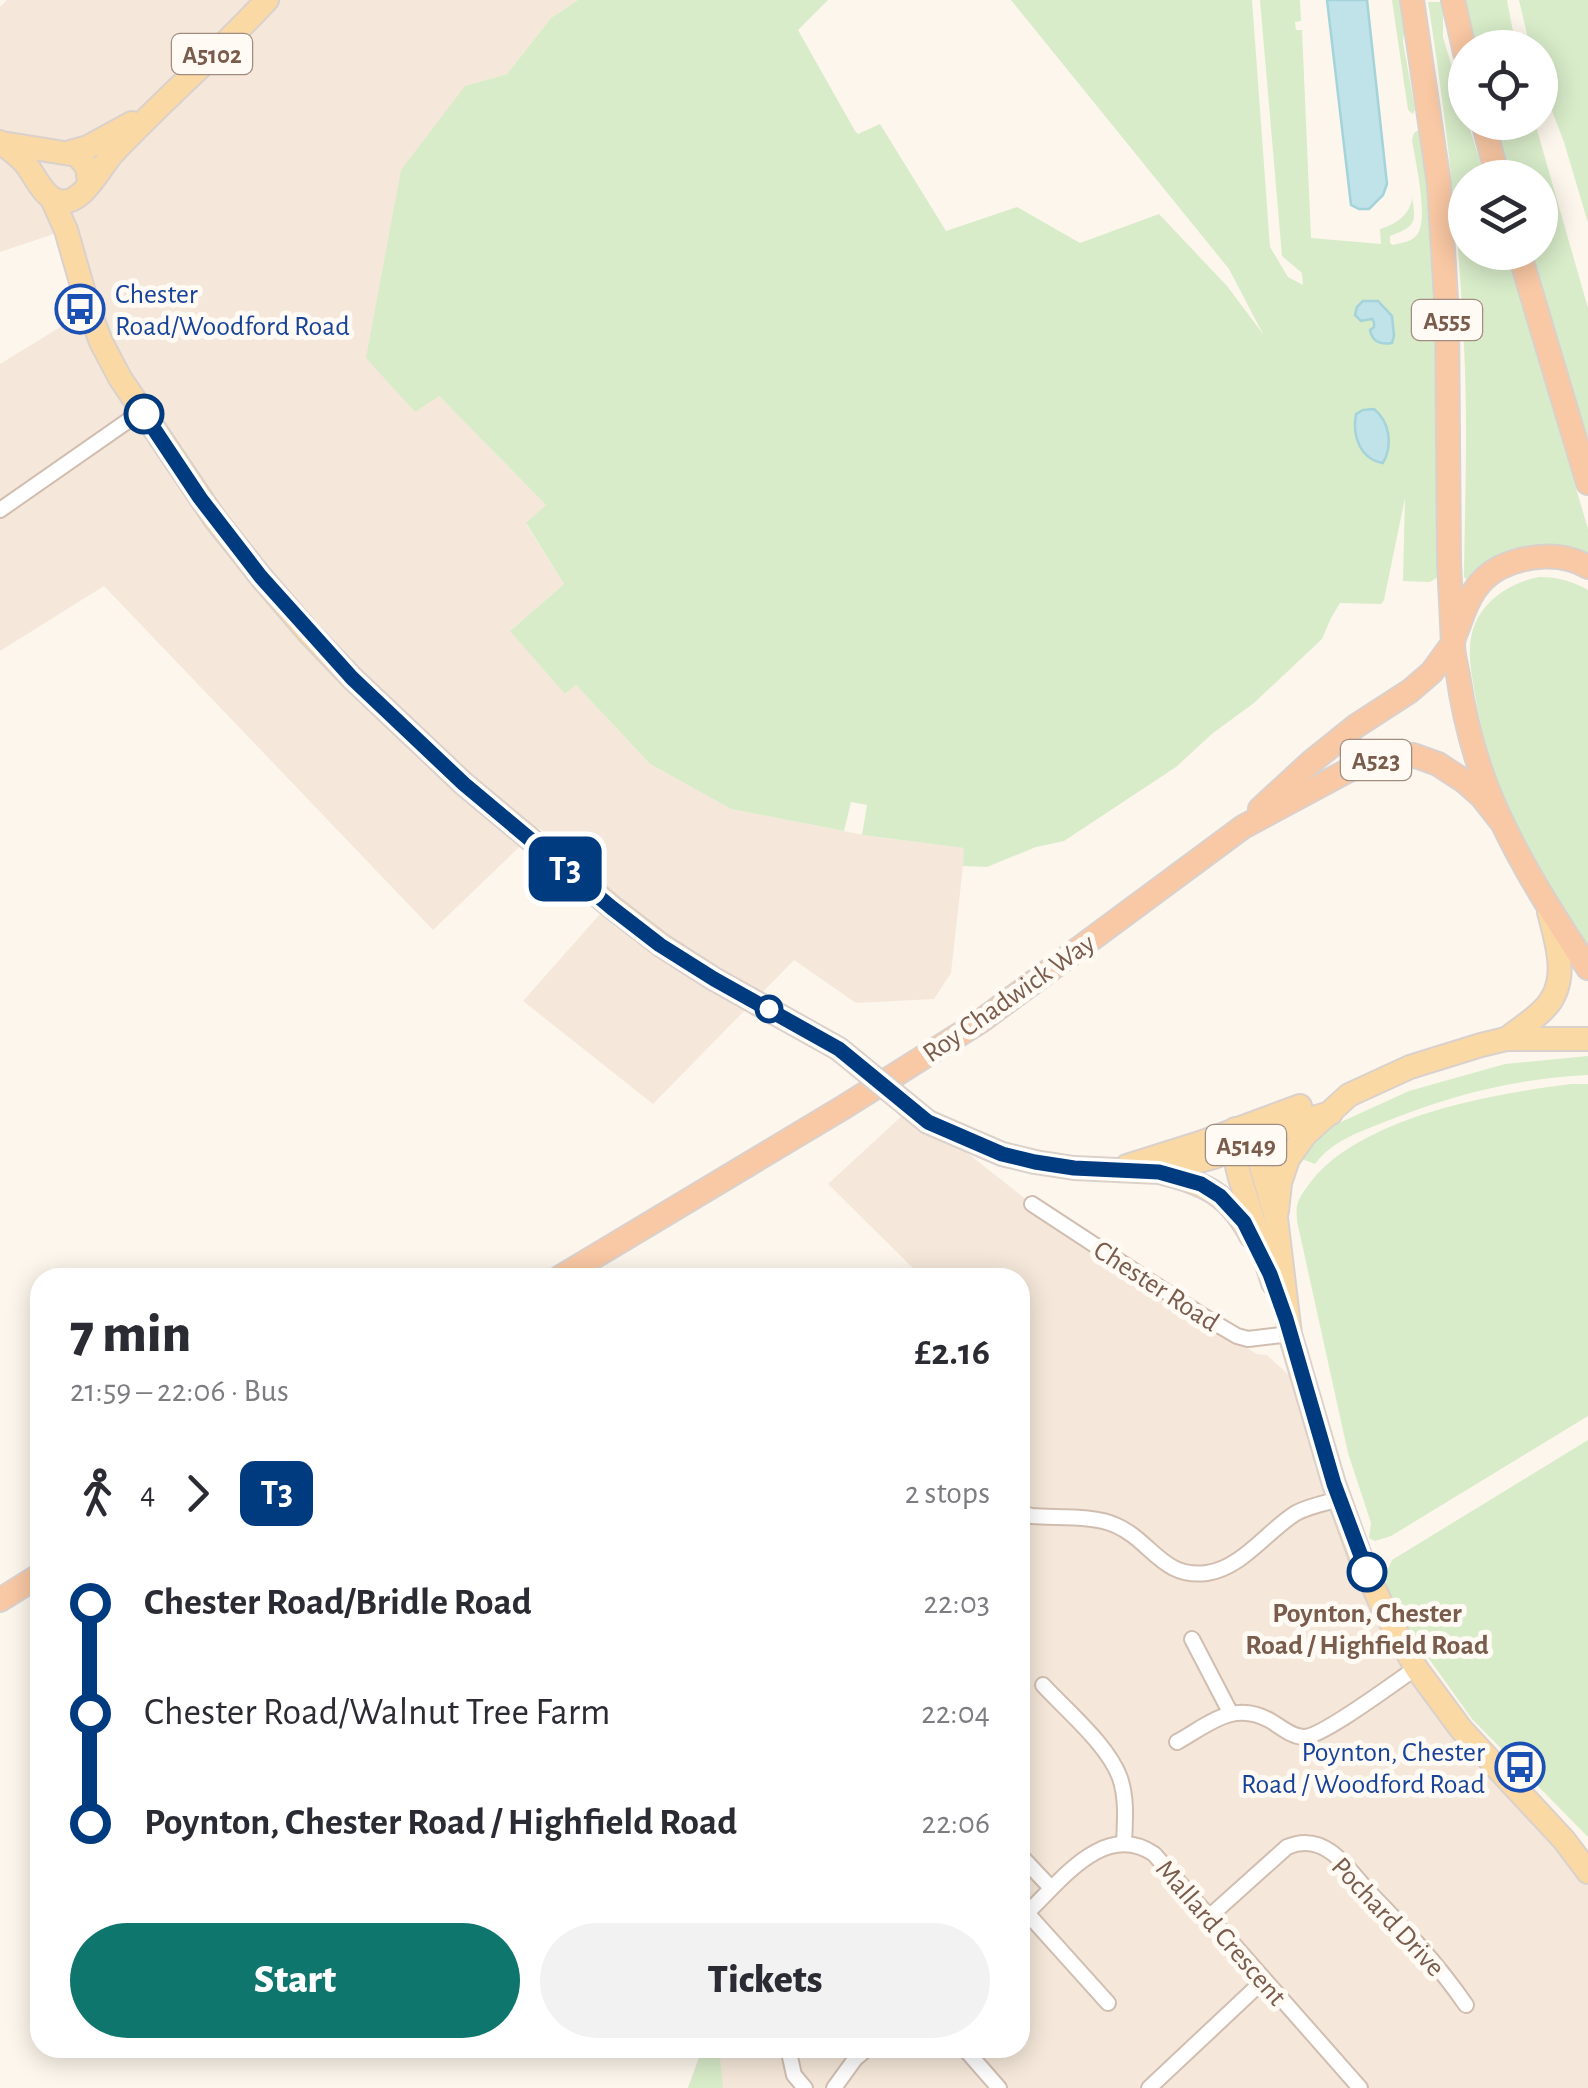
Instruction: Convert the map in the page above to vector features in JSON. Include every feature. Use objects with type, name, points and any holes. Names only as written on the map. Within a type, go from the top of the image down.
[{"type":"highway","name":"A555","points":[[1412,0],[1440,203],[1447,315],[1450,587],[1453,643],[1465,716],[1500,820],[1548,907],[1588,968]]},
{"type":"highway","points":[[1452,0],[1459,30]]},
{"type":"highway","points":[[1524,270],[1588,482]]},
{"type":"highway","name":"A555","points":[[1453,643],[1467,601],[1478,584],[1493,572],[1517,561],[1549,556],[1588,566]]},
{"type":"highway","name":"Roy Chadwick Way","points":[[1243,827],[1274,795],[1356,726],[1428,654],[1439,634],[1450,587]]},
{"type":"highway","name":"Roy Chadwick Way","points":[[1356,726],[1410,691],[1432,672],[1453,643]]},
{"type":"highway","name":"Roy Chadwick Way","points":[[576,1268],[981,1020],[1243,827],[1349,770],[1381,758],[1414,756],[1438,764],[1464,781],[1500,820]]},
{"type":"highway","points":[[0,1600],[30,1581]]},
{"type":"main road","name":"A5102","points":[[86,188],[156,108],[267,0]]},
{"type":"main road","name":"A5102","points":[[65,152],[88,147],[156,108]]},
{"type":"main road","points":[[0,142],[77,155],[87,167],[86,188],[69,202],[46,190],[22,158],[0,142]]},
{"type":"main road","points":[[46,190],[39,174],[46,160],[65,152]]},
{"type":"main road","name":"A5149","points":[[79,274],[79,213],[86,188]]},
{"type":"main road","name":"A5149","points":[[46,190],[66,230],[88,310],[120,378],[205,505],[261,577],[352,678],[464,784],[612,908],[714,979],[839,1049],[928,1122],[1002,1154],[1035,1162],[1159,1172],[1240,1141],[1331,1113],[1349,1095],[1410,1067],[1506,1040],[1588,1039]]},
{"type":"main road","name":"A5149","points":[[1506,1040],[1546,1008],[1556,990],[1560,954],[1548,907]]},
{"type":"main road","points":[[1119,1169],[1240,1141],[1310,1103],[1349,1095]]},
{"type":"main road","points":[[1276,1218],[1288,1159],[1305,1134],[1331,1113]]},
{"type":"main road","name":"A5149","points":[[1240,1141],[1276,1218],[1288,1327]]},
{"type":"main road","name":"A5149","points":[[1240,1141],[1270,1274],[1363,1564],[1416,1668],[1462,1729],[1564,1840],[1588,1872]]},
{"type":"main road","points":[[1159,1172],[1201,1184],[1220,1196],[1244,1222],[1270,1274]]},
{"type":"street","points":[[0,510],[142,410]]},
{"type":"street","name":"Chester Road","points":[[1032,1204],[1237,1336],[1248,1339],[1288,1327]]},
{"type":"street","points":[[1030,1516],[1111,1522],[1130,1532],[1168,1566],[1190,1573],[1210,1572],[1230,1564],[1298,1512],[1340,1499]]},
{"type":"street","points":[[1192,1639],[1230,1712]]},
{"type":"street","points":[[1177,1742],[1230,1712],[1262,1717],[1298,1737],[1310,1737],[1416,1668]]},
{"type":"street","points":[[1043,1685],[1100,1746],[1120,1777],[1126,1807],[1124,1843]]},
{"type":"street","name":"Pochard Drive","points":[[1209,1917],[1287,1847],[1301,1842],[1315,1844],[1333,1852],[1439,1966],[1466,2004]]},
{"type":"street","name":"Mallard Crescent","points":[[1030,1909],[1096,1851],[1124,1843],[1137,1844],[1154,1854],[1360,2088]]},
{"type":"street","points":[[1030,1866],[1051,1888]]},
{"type":"street","points":[[1030,1923],[1108,2003]]},
{"type":"street","points":[[1149,2088],[1264,1980]]},
{"type":"street","points":[[790,2058],[794,2075],[805,2088]]},
{"type":"street","points":[[834,2088],[856,2058]]},
{"type":"street","points":[[973,2058],[1000,2088]]},
{"type":"shaded area","points":[[7,0],[578,0],[551,18],[507,74],[465,86],[439,396],[547,506],[526,524],[564,584],[511,630],[566,694],[575,684],[650,764],[731,809],[869,836],[965,848],[951,973],[934,999],[856,1003],[794,960],[653,1104],[523,1001],[616,896],[539,828],[433,930],[104,586],[0,651],[0,364],[88,310],[66,230],[0,252],[0,7]]},
{"type":"shaded area","points":[[905,1113],[928,1122],[1032,1204],[1237,1342],[1257,1354],[1267,1355],[1307,1392],[1334,1484],[1416,1668],[1588,1858],[1588,2088],[688,2088],[698,2058],[1030,2058],[1030,1268],[913,1268],[828,1184]]},
{"type":"green space","points":[[578,0],[828,0],[798,30],[855,131],[858,134],[880,124],[946,231],[1017,207],[1080,243],[1159,214],[1227,286],[1263,334],[1229,269],[1011,0],[1252,0],[1270,247],[1288,277],[1303,285],[1302,273],[1282,256],[1260,0],[1300,0],[1301,21],[1295,22],[1296,30],[1302,30],[1311,238],[1381,244],[1380,229],[1401,218],[1412,198],[1412,223],[1390,236],[1390,243],[1402,243],[1416,236],[1422,205],[1412,140],[1421,128],[1426,135],[1438,332],[1438,577],[1430,582],[1403,581],[1405,498],[1381,604],[1340,603],[1322,639],[1254,703],[1176,767],[1064,841],[1036,847],[987,867],[963,866],[964,848],[862,835],[867,805],[851,802],[844,831],[731,809],[650,764],[576,685],[565,694],[510,631],[564,584],[526,523],[546,505],[439,396],[415,412],[366,358],[401,170],[465,86],[507,74],[551,18]]},
{"type":"green space","points":[[1392,0],[1408,0],[1403,42],[1413,114],[1408,110]]},
{"type":"green space","points":[[1462,0],[1507,0],[1513,30],[1470,30]]},
{"type":"green space","points":[[1519,0],[1588,0],[1588,223],[1558,126],[1558,30],[1526,30]]},
{"type":"green space","points":[[1428,2],[1443,2],[1443,37],[1448,54],[1448,140],[1473,140],[1480,160],[1449,160]]},
{"type":"green space","points":[[1499,140],[1540,140],[1546,160],[1505,160]]},
{"type":"green space","points":[[1558,203],[1588,308],[1588,439],[1537,270],[1558,270]]},
{"type":"green space","points":[[1459,270],[1512,270],[1588,529],[1588,553],[1556,545],[1523,548],[1492,560],[1467,580],[1464,577],[1466,404]]},
{"type":"green space","points":[[1539,577],[1565,580],[1588,590],[1588,947],[1549,890],[1516,828],[1491,762],[1471,672],[1472,634],[1483,610],[1502,592]]},
{"type":"green space","points":[[1588,1056],[1588,1075],[1510,1084],[1461,1096],[1357,1133],[1330,1149],[1315,1164],[1296,1157],[1319,1132],[1409,1091],[1505,1064]]},
{"type":"green space","points":[[1588,1084],[1588,1416],[1391,1536],[1375,1541],[1369,1538],[1371,1523],[1348,1453],[1297,1221],[1300,1199],[1313,1179],[1336,1157],[1397,1124],[1469,1102]]},
{"type":"green space","points":[[1588,1440],[1588,1837],[1472,1719],[1407,1628],[1389,1595],[1385,1576],[1392,1560]]},
{"type":"green space","points":[[699,2058],[720,2058],[723,2088],[688,2088]]},
{"type":"water","points":[[1327,0],[1367,0],[1387,184],[1383,195],[1369,209],[1351,205]]},
{"type":"water","points":[[1363,301],[1378,301],[1392,316],[1392,343],[1375,340],[1370,330],[1374,327],[1372,319],[1361,321],[1355,315]]},
{"type":"water","points":[[1374,409],[1384,420],[1388,434],[1383,463],[1363,452],[1355,430],[1356,414]]},
{"type":"bus line","name":"T3","points":[[144,414],[200,498],[261,577],[352,678],[464,784],[660,945],[839,1049],[928,1122],[1002,1154],[1074,1168],[1159,1172],[1201,1184],[1220,1196],[1244,1222],[1270,1274],[1334,1484],[1367,1572]]},
{"type":"place","name":"Chester Road/Woodford Road","points":[[80,309]]},
{"type":"place","name":"Poynton, Chester Road / Highfield Road","points":[[1367,1572]]},
{"type":"place","name":"Poynton, Chester Road / Woodford Road","points":[[1520,1767]]}]
